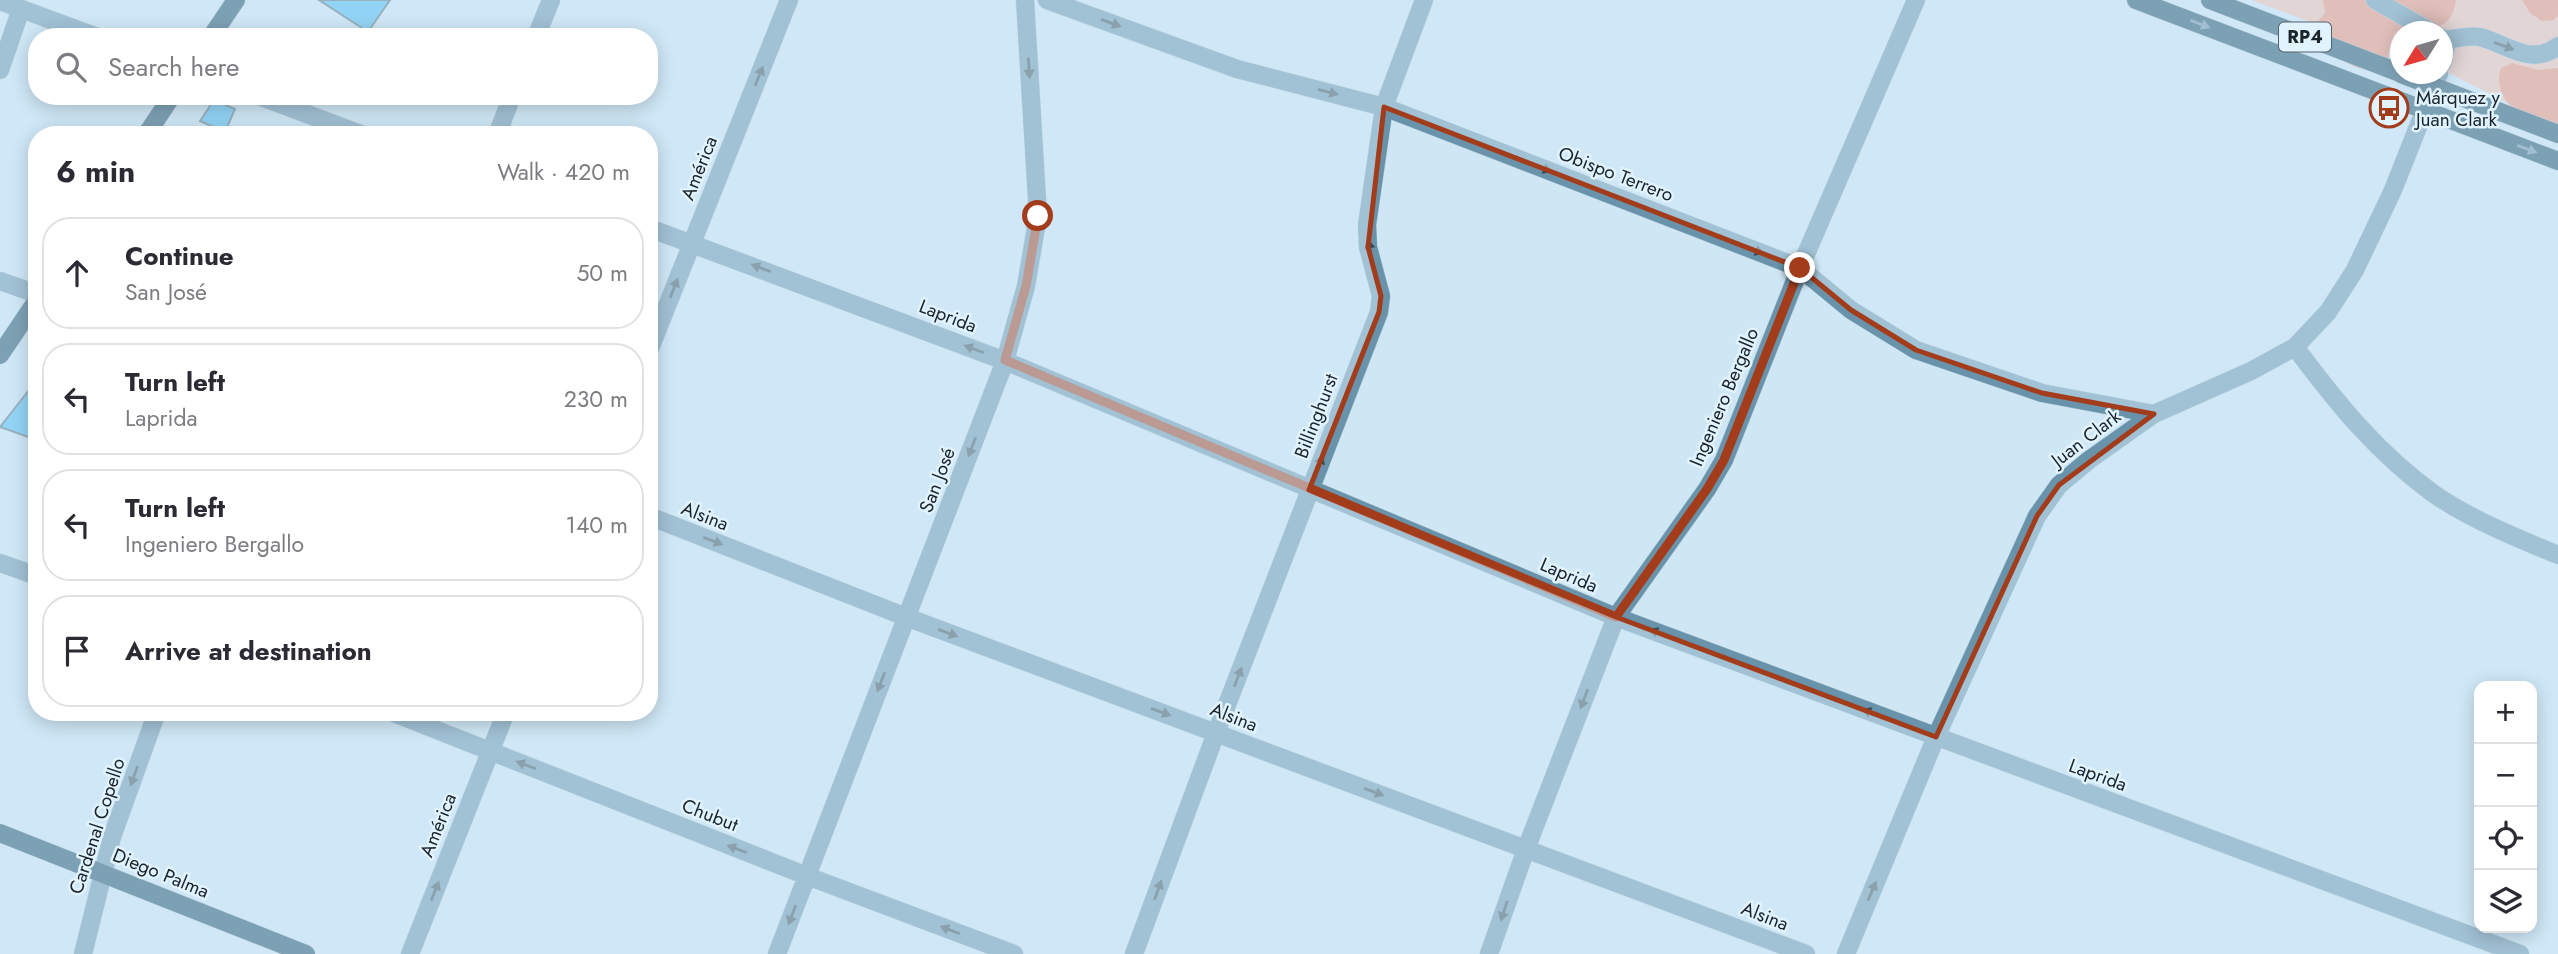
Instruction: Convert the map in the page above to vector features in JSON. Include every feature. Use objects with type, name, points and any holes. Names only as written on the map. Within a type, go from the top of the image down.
[{"type":"main road","points":[[217,28],[236,0]]},
{"type":"main road","name":"RP4","points":[[2136,0],[2558,161]]},
{"type":"main road","name":"RP4","points":[[2210,0],[2390,69]]},
{"type":"main road","name":"RP4","points":[[2445,84],[2558,134]]},
{"type":"main road","points":[[152,126],[166,105]]},
{"type":"main road","points":[[0,355],[28,313]]},
{"type":"main road","name":"Diego Palma","points":[[0,833],[306,954]]},
{"type":"street","points":[[540,28],[551,0]]},
{"type":"street","name":"América","points":[[658,328],[789,0]]},
{"type":"street","name":"San José","points":[[777,954],[1005,360],[1026,286],[1038,216],[1025,0]]},
{"type":"street","name":"Obispo Terrero","points":[[1047,0],[1237,69],[1384,107],[1800,268],[1851,310],[1916,350],[2042,393],[2154,414]]},
{"type":"street","name":"Billinghurst","points":[[1134,954],[1216,733],[1379,312],[1381,296],[1368,247],[1367,225],[1384,107],[1424,0]]},
{"type":"street","name":"Ingeniero Bergallo","points":[[1489,954],[1526,849],[1616,617],[1707,489],[1724,460],[1800,268],[1916,0]]},
{"type":"street","points":[[2375,0],[2412,21]]},
{"type":"street","points":[[0,1],[73,28]]},
{"type":"street","points":[[0,70],[21,9]]},
{"type":"street","points":[[2453,36],[2479,37],[2530,56],[2550,52],[2558,46]]},
{"type":"street","name":"Juan Clark","points":[[1846,954],[1936,737],[2037,516],[2059,485],[2154,414],[2251,371],[2295,347],[2328,312],[2355,271],[2393,190],[2435,84]]},
{"type":"street","points":[[283,105],[339,126]]},
{"type":"street","points":[[500,126],[509,105]]},
{"type":"street","name":"Laprida","points":[[658,231],[1005,360],[1616,617],[2520,954]]},
{"type":"street","points":[[0,281],[28,291]]},
{"type":"street","points":[[2295,347],[2340,408],[2390,459],[2426,488],[2509,535],[2558,555]]},
{"type":"street","name":"Alsina","points":[[658,520],[906,617],[1806,954]]},
{"type":"street","points":[[0,563],[28,573]]},
{"type":"street","name":"Cardenal Copello","points":[[83,954],[112,837],[155,721]]},
{"type":"street","name":"Chubut","points":[[414,721],[807,876],[1014,954]]},
{"type":"street","name":"América","points":[[410,954],[502,721]]},
{"type":"highlighted area","points":[[1384,107],[1800,268],[1851,310],[1916,350],[2042,393],[2154,414],[2059,485],[2037,516],[1936,737],[1616,617],[1309,490],[1379,312],[1381,296],[1368,247]]},
{"type":"shaded area","points":[[2251,0],[2558,0],[2558,129],[2453,75],[2453,21],[2390,21],[2390,51]]},
{"type":"shaded area","points":[[2323,0],[2456,0],[2447,21],[2390,21],[2387,65],[2370,70],[2345,62],[2321,43],[2316,28],[2325,13]]},
{"type":"shaded area","points":[[2522,0],[2558,0],[2558,15],[2554,20],[2542,21],[2530,13]]},
{"type":"shaded area","points":[[2512,63],[2538,70],[2558,68],[2558,137],[2526,118],[2507,102],[2499,81],[2501,68]]},
{"type":"building","points":[[319,0],[390,0],[371,28],[362,28]]},
{"type":"building","points":[[211,105],[226,105],[235,109],[228,126],[211,126],[200,121]]},
{"type":"building","points":[[28,391],[28,437],[0,427]]},
{"type":"place","name":"Márquez y Juan Clark","points":[[2389,108]]},
{"type":"route","points":[[1038,216],[1026,286],[1005,360],[1616,617],[1707,489],[1724,460],[1800,268]]}]
